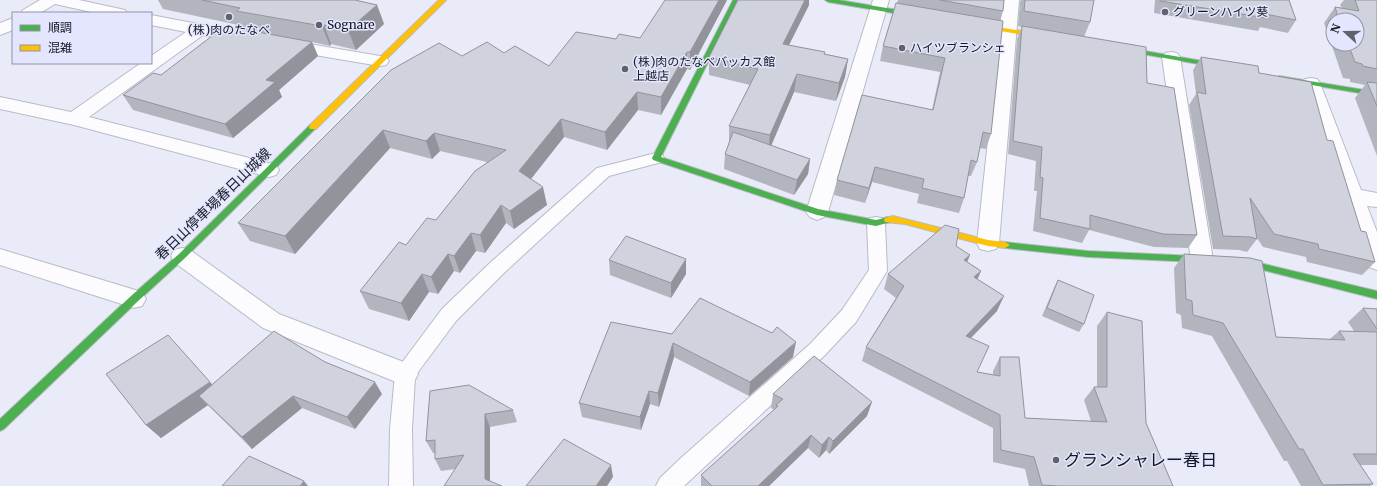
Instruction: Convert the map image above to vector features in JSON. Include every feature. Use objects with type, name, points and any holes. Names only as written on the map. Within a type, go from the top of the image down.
[{"type":"street","points":[[31,12],[51,0]]},
{"type":"street","points":[[56,0],[114,12]]},
{"type":"street","name":"春日山停車場春日山城線","points":[[0,426],[134,299],[182,256],[443,0]]},
{"type":"street","points":[[736,0],[656,158],[817,212],[876,223],[893,219],[906,221],[988,243],[1088,254],[1239,261],[1377,295]]},
{"type":"street","points":[[828,0],[880,4],[932,18]]},
{"type":"street","points":[[988,243],[1011,0]]},
{"type":"street","points":[[817,212],[880,4]]},
{"type":"street","points":[[152,20],[199,30],[380,61]]},
{"type":"street","points":[[0,30],[12,23]]},
{"type":"street","points":[[963,23],[1055,38]]},
{"type":"street","points":[[152,63],[199,30]]},
{"type":"street","points":[[1109,47],[1233,69]]},
{"type":"street","points":[[1171,57],[1202,260]]},
{"type":"street","points":[[74,119],[151,64]]},
{"type":"street","points":[[1272,76],[1377,94]]},
{"type":"street","points":[[1311,83],[1377,261]]},
{"type":"street","points":[[0,103],[74,119],[269,170]]},
{"type":"street","points":[[1354,196],[1377,200]]},
{"type":"street","points":[[182,256],[271,321],[405,374]]},
{"type":"street","points":[[0,257],[134,299]]},
{"type":"lane","points":[[401,486],[401,429],[405,374],[449,315],[498,267],[603,172],[656,158]]},
{"type":"lane","points":[[668,486],[690,464],[817,350],[849,316],[878,271],[876,223]]},
{"type":"building","points":[[202,0],[355,0],[377,5],[348,30],[236,11],[240,8]]},
{"type":"building","points":[[665,0],[719,0],[690,52],[687,52],[661,97],[637,92],[605,132],[561,119],[519,171],[543,187],[510,211],[501,205],[480,235],[471,233],[454,256],[448,254],[431,277],[422,274],[401,303],[360,291],[399,242],[406,245],[427,218],[436,220],[475,171],[506,150],[434,133],[426,141],[383,130],[285,236],[238,223],[391,70],[439,43],[462,56],[487,42],[504,53],[515,46],[549,66],[576,32],[616,39],[619,34],[640,38]]},
{"type":"building","points":[[738,0],[805,0],[783,44],[825,52],[824,54],[848,59],[839,83],[797,74],[770,135],[729,126],[758,69],[709,57]]},
{"type":"building","points":[[940,0],[1004,0],[1003,11]]},
{"type":"building","points":[[1025,0],[1094,0],[1090,22],[1024,11]]},
{"type":"building","points":[[1160,0],[1289,0],[1296,20],[1265,14],[1266,18]]},
{"type":"building","points":[[1355,0],[1377,0],[1377,69],[1363,66],[1362,64],[1355,62],[1351,52],[1365,52],[1365,12],[1337,12],[1335,7],[1359,11]]},
{"type":"building","points":[[896,3],[1003,21],[991,134],[983,132],[977,162],[971,160],[964,198],[922,188],[924,179],[875,167],[869,188],[837,180],[862,95],[933,110],[945,58],[883,46]]},
{"type":"building","points":[[225,26],[312,42],[266,80],[275,82],[225,124],[123,95],[153,73],[161,75]]},
{"type":"building","points":[[1022,26],[1146,47],[1147,83],[1174,88],[1197,235],[1163,234],[1090,215],[1090,229],[1040,218],[1043,178],[1040,177],[1042,147],[1013,141]]},
{"type":"building","points":[[1201,57],[1258,66],[1259,73],[1311,82],[1327,140],[1333,141],[1361,231],[1366,232],[1375,262],[1319,249],[1318,244],[1274,234],[1250,198],[1257,239],[1250,237],[1223,236],[1197,92],[1206,94]]},
{"type":"building","points":[[1367,82],[1377,83],[1377,106]]},
{"type":"building","points":[[733,132],[810,159],[797,180],[725,154]]},
{"type":"building","points":[[945,225],[959,229],[956,246],[970,255],[964,260],[981,271],[974,277],[1004,296],[966,336],[989,346],[977,372],[1000,376],[1000,357],[1019,357],[1025,418],[1107,422],[1094,387],[1107,387],[1107,312],[1142,321],[1146,423],[1173,486],[1042,485],[1034,457],[1001,450],[1000,415],[866,347],[904,286],[888,274]]},
{"type":"building","points":[[626,236],[686,259],[671,283],[609,260]]},
{"type":"building","points":[[1184,254],[1250,258],[1262,261],[1276,337],[1345,340],[1339,331],[1377,332],[1377,454],[1353,454],[1373,484],[1323,485],[1303,449],[1299,449],[1223,323],[1193,315],[1192,301],[1186,299]]},
{"type":"building","points":[[1058,280],[1094,295],[1084,324],[1047,308]]},
{"type":"building","points":[[700,298],[772,333],[777,327],[796,342],[750,382],[673,343],[658,393],[649,391],[640,417],[579,403],[611,322],[672,334]]},
{"type":"building","points":[[1363,308],[1377,309],[1377,329]]},
{"type":"building","points":[[274,331],[325,362],[375,382],[347,417],[293,396],[242,437],[199,396]]},
{"type":"building","points":[[168,335],[210,382],[146,425],[106,374]]},
{"type":"building","points":[[814,356],[872,402],[833,441],[829,437],[822,445],[811,435],[758,486],[712,486],[701,475],[778,406],[776,405],[783,399],[773,394]]},
{"type":"building","points":[[469,385],[513,410],[485,414],[485,479],[502,486],[444,486],[464,455],[435,459],[435,440],[426,441],[430,391]]},
{"type":"building","points":[[564,439],[611,465],[596,486],[526,486]]},
{"type":"building","points":[[249,456],[304,481],[300,486],[222,486]]},
{"type":"traffic: fast","points":[[736,0],[656,158],[817,212],[876,223],[888,220]]},
{"type":"traffic: fast","points":[[828,0],[922,16]]},
{"type":"traffic: fast","points":[[1116,48],[1226,67]]},
{"type":"traffic: fast","points":[[1282,78],[1377,94]]},
{"type":"traffic: fast","points":[[0,426],[134,299],[182,256],[313,127]]},
{"type":"traffic: fast","points":[[1005,245],[1088,254],[1239,261],[1377,295]]},
{"type":"traffic: slow","points":[[313,127],[443,0]]},
{"type":"traffic: slow","points":[[972,25],[1049,37]]},
{"type":"traffic: slow","points":[[888,220],[893,219],[905,221],[988,243],[1005,245]]},
{"type":"place","name":"グリーンハイツ葵","points":[[1165,12]]},
{"type":"place","name":"(株)肉のたなべ","points":[[229,17]]},
{"type":"place","name":"Sognare","points":[[319,25]]},
{"type":"place","name":"ハイツブランシェ","points":[[902,48]]},
{"type":"place","name":"(株)肉のたなべバッカス館 上越店","points":[[625,69]]},
{"type":"place","name":"グランシャレー春日","points":[[1056,460]]}]
